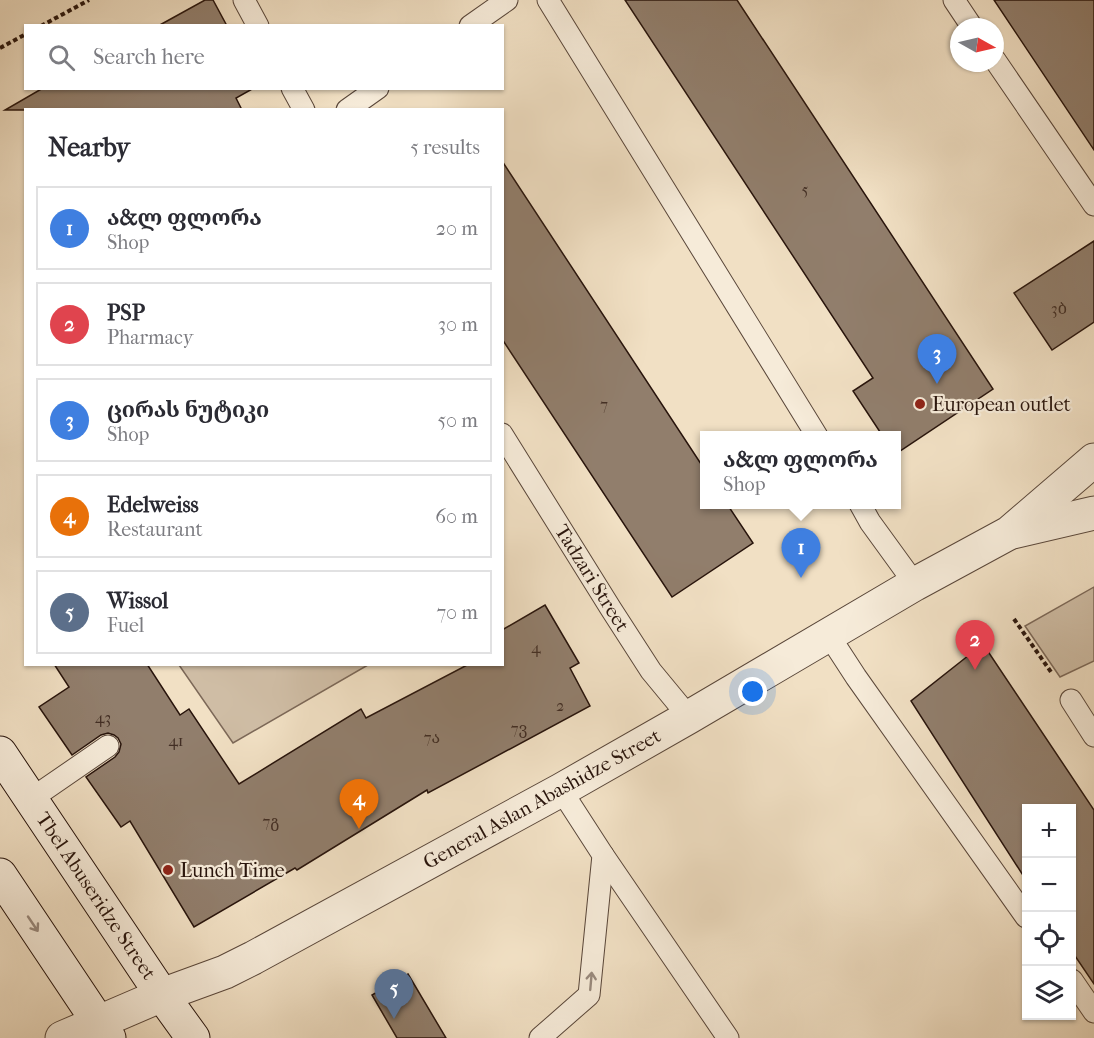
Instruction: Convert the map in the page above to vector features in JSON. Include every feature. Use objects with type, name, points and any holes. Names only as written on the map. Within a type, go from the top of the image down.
[{"type":"street","name":"General Aslan Abashidze Street","points":[[62,1038],[104,1030],[162,995],[225,972],[561,790],[915,584],[1009,533],[1094,460]]},
{"type":"street","name":"General Aslan Abashidze Street","points":[[1009,533],[1094,513]]},
{"type":"street","name":"Tbel Abuseridze Street","points":[[0,753],[193,1038]]},
{"type":"street","points":[[0,875],[104,1030]]},
{"type":"lane","points":[[244,0],[257,24]]},
{"type":"lane","points":[[473,24],[507,0]]},
{"type":"lane","points":[[548,0],[815,431]]},
{"type":"lane","points":[[954,0],[966,18]]},
{"type":"lane","points":[[1003,72],[1094,205]]},
{"type":"lane","points":[[293,90],[302,108]]},
{"type":"lane","points":[[350,108],[375,90]]},
{"type":"lane","name":"Tadzari Street","points":[[504,437],[651,671],[689,717]]},
{"type":"lane","points":[[863,509],[915,584]]},
{"type":"lane","points":[[828,634],[1022,912]]},
{"type":"lane","points":[[1071,700],[1094,736]]},
{"type":"lane","points":[[31,799],[108,746]]},
{"type":"lane","points":[[561,790],[728,1038]]},
{"type":"lane","points":[[540,1038],[589,995],[603,855]]},
{"type":"lane","points":[[1076,987],[1094,1011]]},
{"type":"path","points":[[45,24],[89,0]]},
{"type":"path","points":[[0,48],[24,35]]},
{"type":"path","points":[[1014,619],[1071,700]]},
{"type":"shaded area","points":[[1094,587],[1094,661],[1060,677],[1025,626]]},
{"type":"shaded area","points":[[180,666],[366,666],[233,743]]},
{"type":"building","points":[[205,0],[213,0],[226,24],[162,24]]},
{"type":"building","points":[[625,0],[737,0],[993,389],[901,450],[901,431],[879,431],[853,391],[873,378]]},
{"type":"building","points":[[994,0],[1094,0],[1094,150]]},
{"type":"building","points":[[40,90],[250,90],[236,98],[241,108],[24,108],[24,110],[5,110]]},
{"type":"building","points":[[504,164],[700,462],[700,509],[730,509],[753,543],[672,597],[504,342]]},
{"type":"building","points":[[1094,241],[1094,322],[1052,350],[1014,293]]},
{"type":"building","points":[[545,605],[579,663],[570,668],[590,706],[428,793],[427,790],[297,870],[295,868],[194,927],[130,821],[121,827],[86,777],[115,757],[121,744],[118,738],[108,733],[101,735],[72,755],[39,707],[69,687],[55,666],[148,666],[180,715],[189,709],[239,784],[361,709],[366,718],[465,666],[504,666],[504,629]]},
{"type":"building","points":[[983,644],[1094,810],[1094,984],[1076,957],[1076,804],[1022,804],[1022,874],[911,701]]},
{"type":"building","points":[[408,974],[446,1038],[397,1038],[372,995]]},
{"type":"place","name":"ცირას ნუტიკი","points":[[937,384]]},
{"type":"place","name":"European outlet","points":[[920,404]]},
{"type":"place","name":"ა&ლ ფლორა","points":[[801,578]]},
{"type":"place","name":"PSP","points":[[975,670]]},
{"type":"place","name":"Edelweiss","points":[[359,829]]},
{"type":"place","name":"Lunch Time","points":[[168,870]]},
{"type":"place","name":"Wissol","points":[[394,1019]]}]
